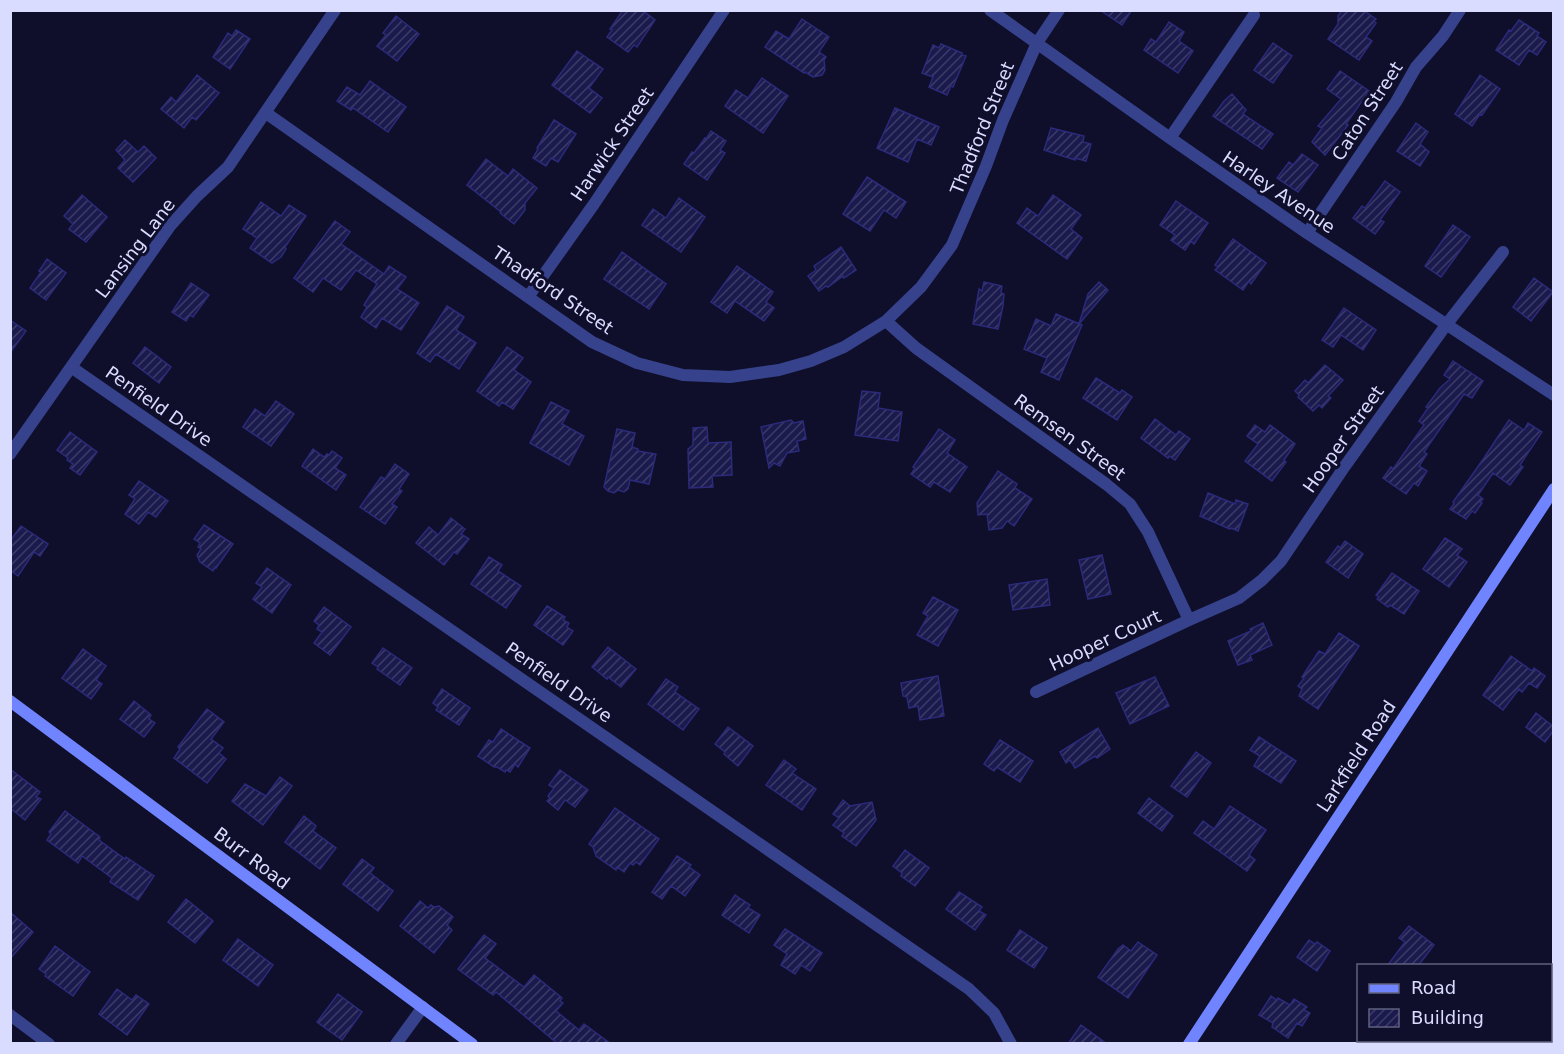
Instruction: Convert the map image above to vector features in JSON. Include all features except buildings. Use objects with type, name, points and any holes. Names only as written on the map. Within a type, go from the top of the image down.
[{"type":"main road","name":"Larkfield Road","points":[[1189,1044],[1554,489]]},
{"type":"main road","name":"Burr Road","points":[[10,702],[472,1044]]},
{"type":"street","name":"Lansing Lane","points":[[10,454],[170,226],[228,167],[335,10]]},
{"type":"street","name":"Harwick Street","points":[[528,297],[594,204],[724,10]]},
{"type":"street","name":"Harley Avenue","points":[[990,10],[1307,233],[1554,395]]},
{"type":"street","name":"Thadford Street","points":[[266,113],[592,342],[637,363],[683,375],[730,377],[779,370],[811,361],[844,347],[886,321],[921,287],[952,245],[1037,43],[1059,10]]},
{"type":"street","name":"Caton Street","points":[[1307,233],[1396,102],[1416,67],[1443,36],[1460,10]]},
{"type":"street","points":[[1170,138],[1254,15]]},
{"type":"street","name":"Hooper Street","points":[[1189,620],[1239,598],[1281,561],[1344,466],[1446,325],[1503,252]]},
{"type":"street","name":"Remsen Street","points":[[886,321],[916,348],[1106,484],[1130,504],[1148,532],[1189,620]]},
{"type":"street","name":"Penfield Drive","points":[[71,367],[969,989],[994,1013],[1011,1044]]},
{"type":"street","name":"Hooper Court","points":[[1036,692],[1189,620]]},
{"type":"street","points":[[396,1044],[423,1007]]},
{"type":"street","points":[[10,1014],[49,1044]]}]
